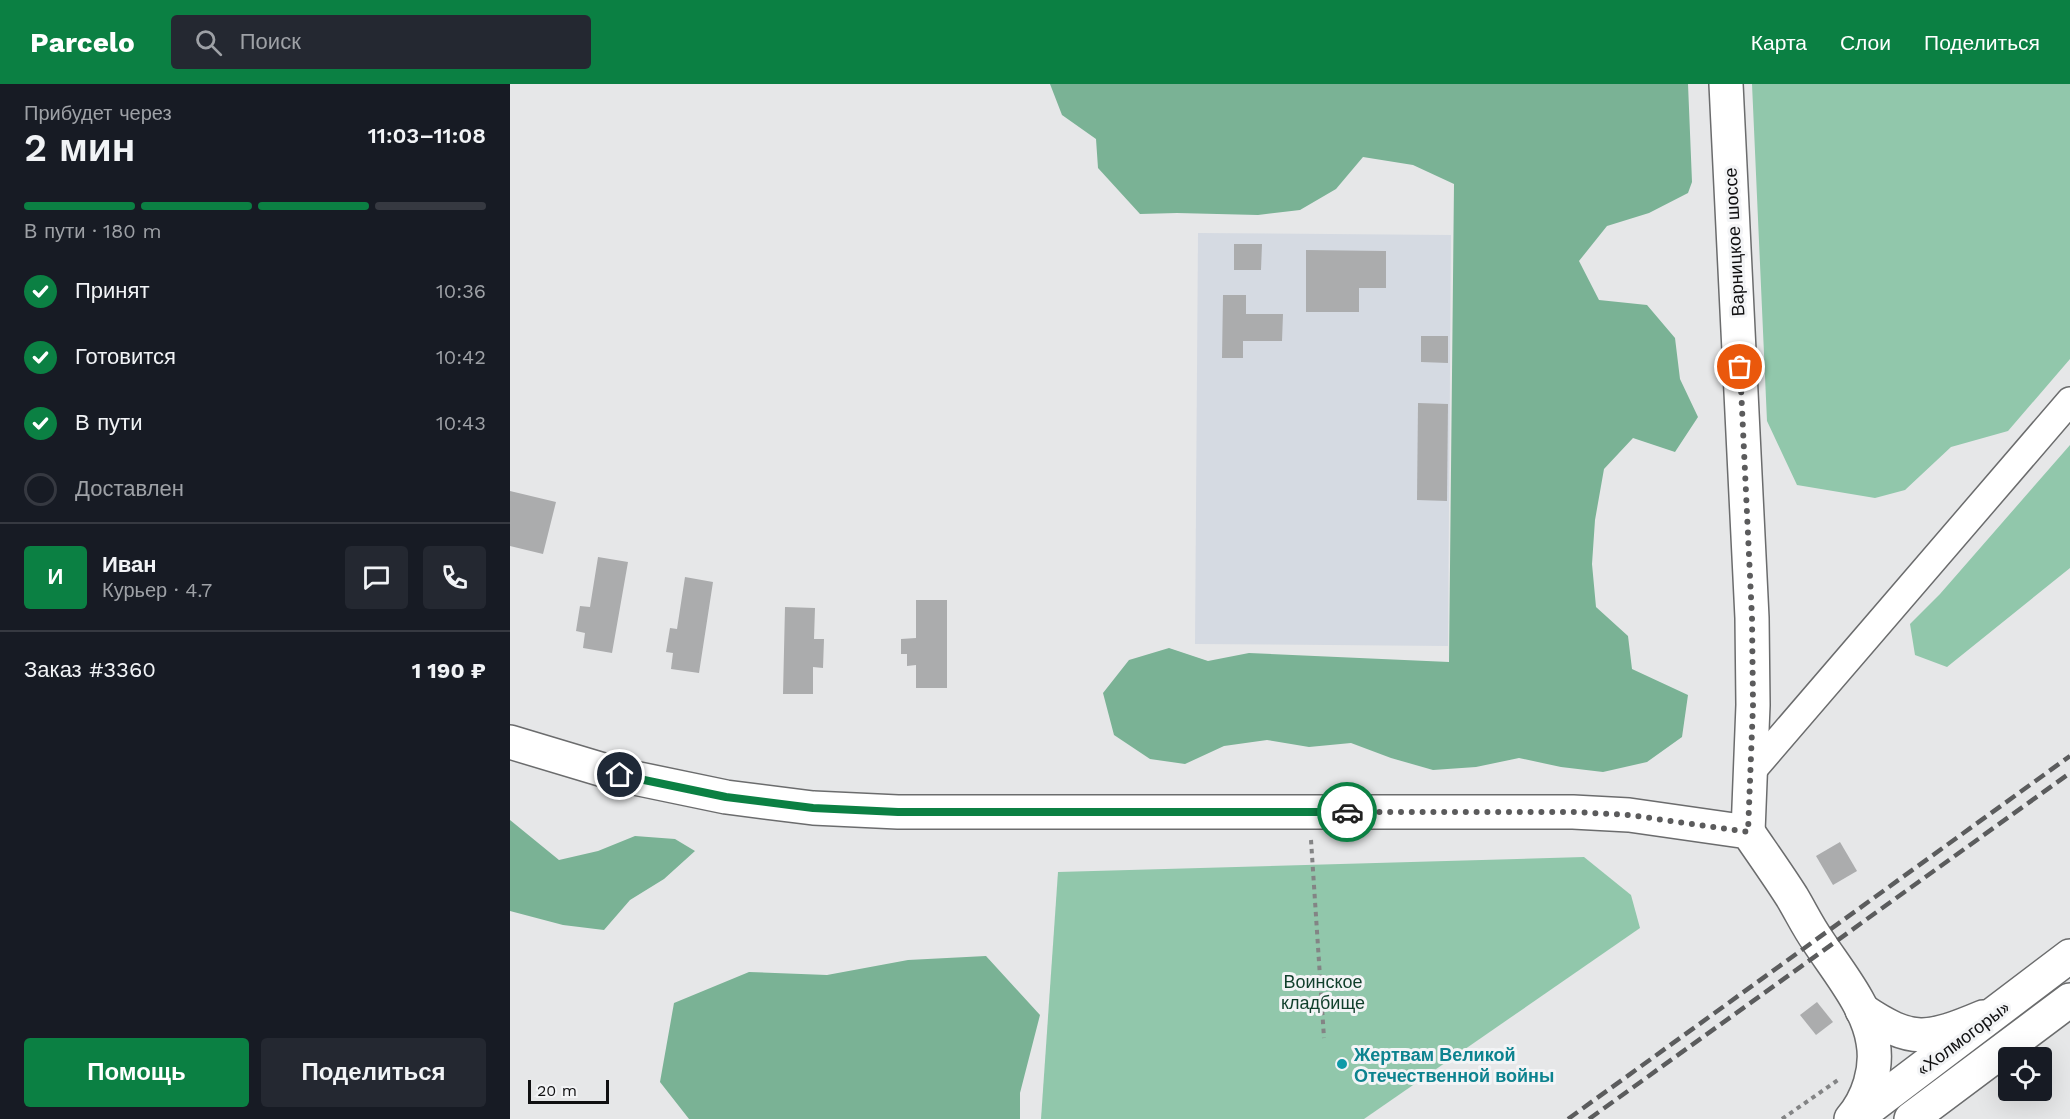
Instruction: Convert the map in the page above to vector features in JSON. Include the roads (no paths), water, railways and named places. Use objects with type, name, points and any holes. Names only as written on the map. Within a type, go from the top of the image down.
[{"type":"main road","name":"Варницкое шоссе","points":[[1726,84],[1752,618],[1753,705],[1748,832]]},
{"type":"main road","points":[[510,742],[620,775],[726,797],[813,808],[898,812],[1573,812],[1629,815],[1748,832],[1862,1010],[1870,1029],[1874,1055],[1871,1081],[1853,1119]]},
{"type":"main road","name":"«Холмогоры»","points":[[1853,1119],[2070,956]]},
{"type":"main road","name":"«Холмогоры»","points":[[1911,1119],[1933,1108],[2070,1000]]},
{"type":"main road","points":[[1862,1010],[1885,1025],[1910,1035],[1936,1034],[1999,1011]]},
{"type":"street","points":[[1750,772],[2070,401]]},
{"type":"railway","points":[[1568,1119],[2070,756]]},
{"type":"railway","points":[[1589,1119],[2070,773]]},
{"type":"place","name":"Жертвам Великой Отечественной войны","points":[[1342,1064]]},
{"type":"park label","name":"Воинское кладбище","points":[[1323,991]]}]
